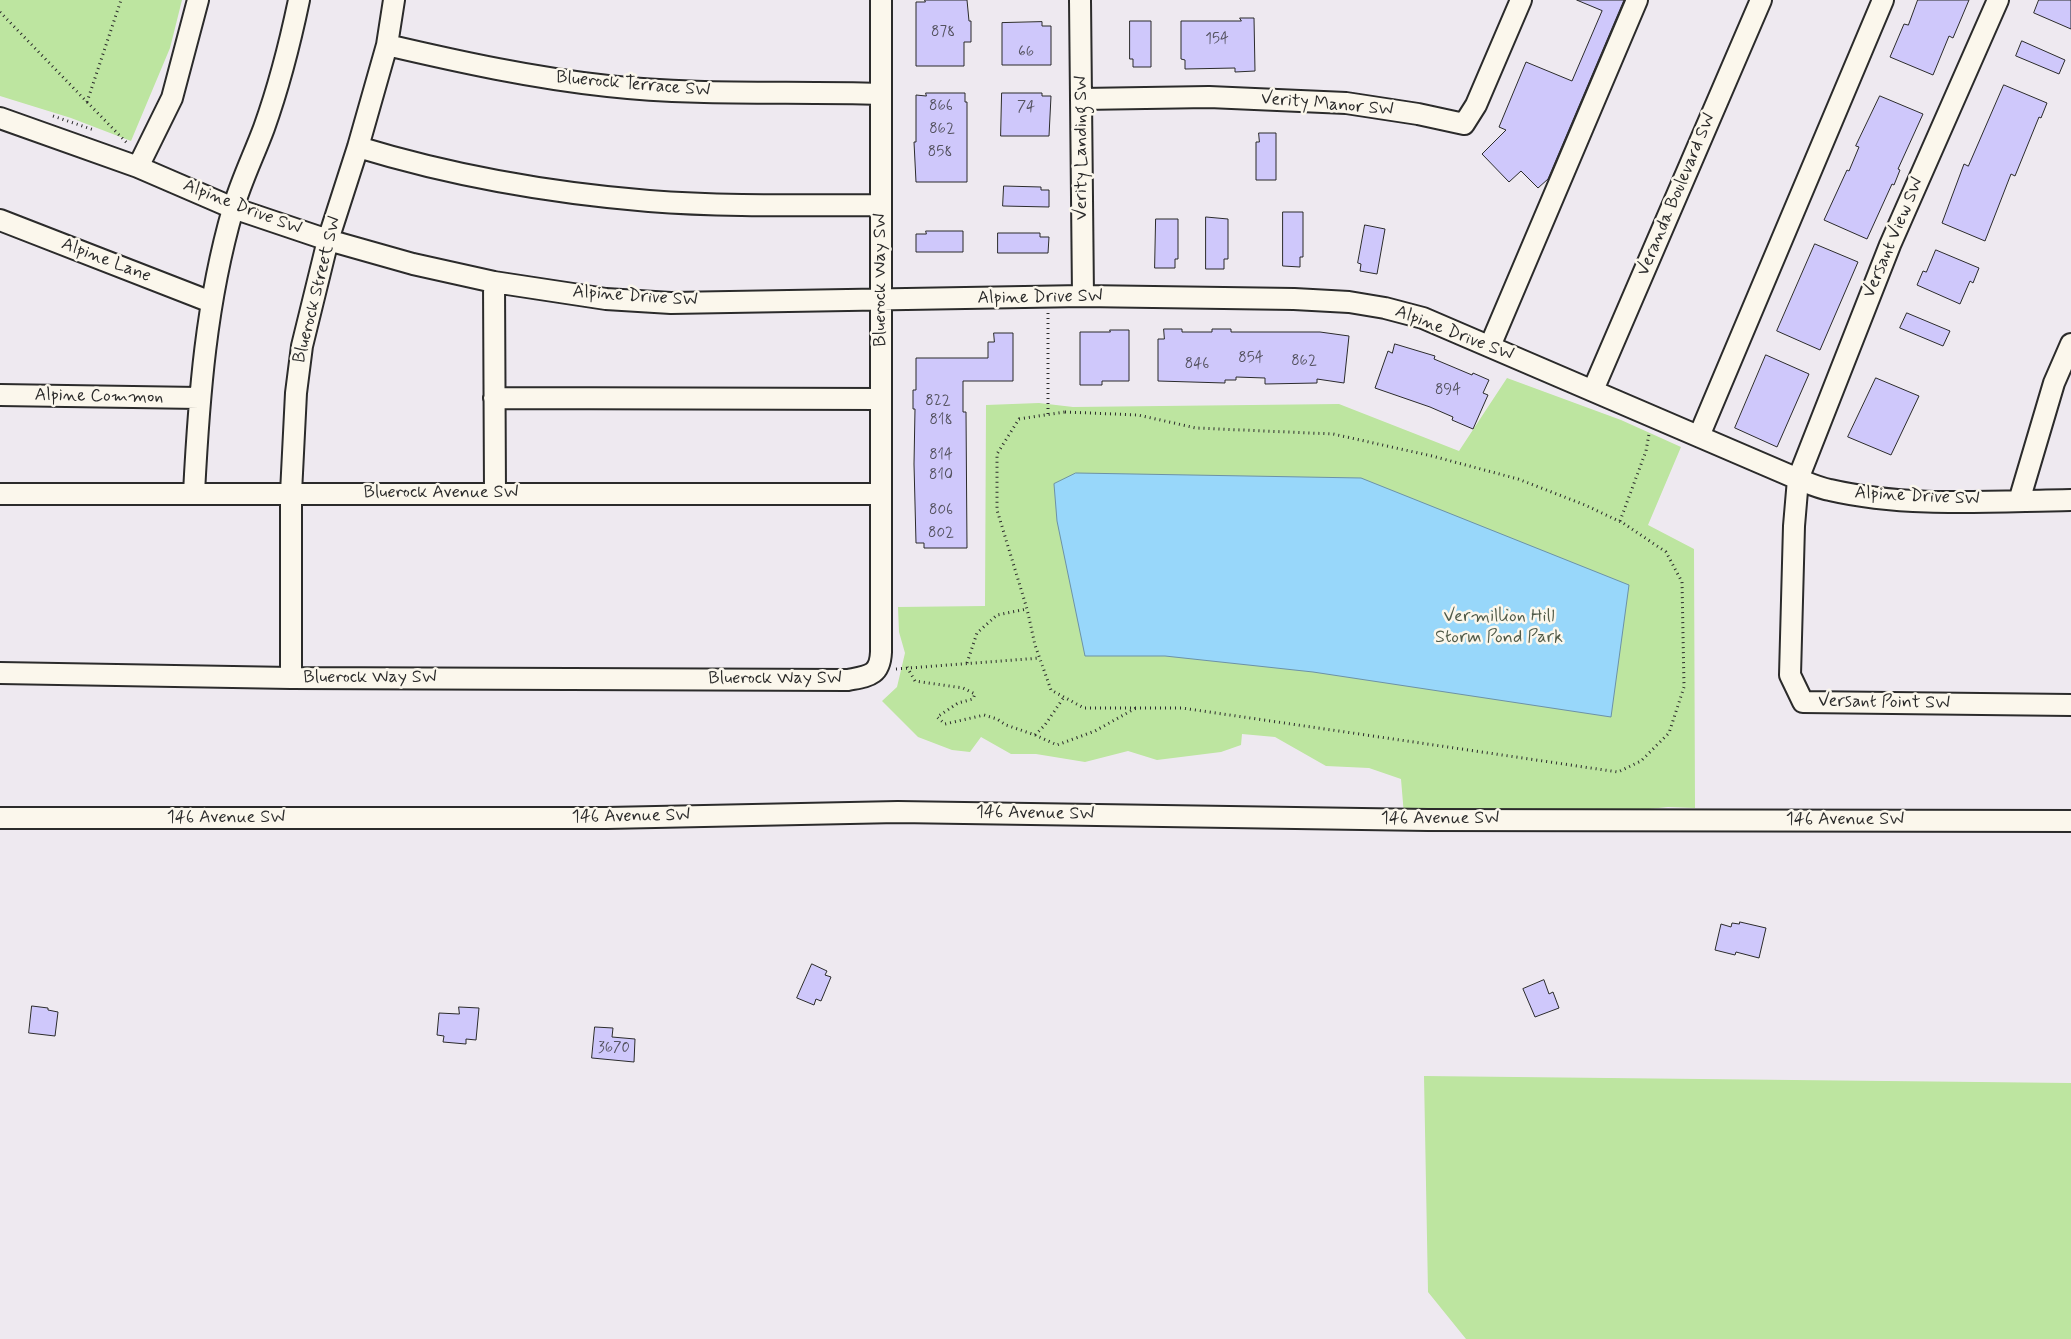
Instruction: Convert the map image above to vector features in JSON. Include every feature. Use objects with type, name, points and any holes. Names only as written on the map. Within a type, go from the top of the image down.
[{"type":"street","points":[[138,167],[172,98],[198,0]]},
{"type":"street","points":[[194,493],[199,398],[211,302],[233,208],[264,126],[290,44],[299,0]]},
{"type":"street","name":"Bluerock Street SW","points":[[291,678],[291,493],[296,394],[302,346],[328,240],[358,147],[387,45],[394,0]]},
{"type":"street","name":"Bluerock Way SW","points":[[0,673],[291,678],[848,680],[867,676],[875,671],[881,662],[882,652],[881,0]]},
{"type":"street","name":"Verity Landing SW","points":[[1080,0],[1083,296]]},
{"type":"street","name":"Verity Manor SW","points":[[1082,99],[1209,97],[1346,103],[1418,114],[1464,124],[1476,105],[1521,0]]},
{"type":"street","points":[[1490,346],[1637,0]]},
{"type":"street","name":"Veranda Boulevard SW","points":[[1594,390],[1761,0]]},
{"type":"street","points":[[1699,436],[1883,0]]},
{"type":"street","name":"Versant View SW","points":[[1798,479],[1890,244],[1998,0]]},
{"type":"street","name":"Bluerock Terrace SW","points":[[387,45],[475,65],[608,86],[672,91],[882,94]]},
{"type":"street","name":"Alpine Drive SW","points":[[0,118],[138,167],[233,208],[328,240],[412,264],[494,282],[606,299],[671,303],[1083,296],[1294,299],[1349,302],[1384,308],[1423,318],[1798,479],[1828,490],[1877,499],[1927,501],[2071,500]]},
{"type":"street","points":[[358,147],[454,174],[559,191],[650,201],[767,205],[881,204]]},
{"type":"street","name":"Alpine Lane","points":[[0,220],[211,302]]},
{"type":"street","points":[[494,282],[495,493]]},
{"type":"street","points":[[2019,501],[2054,383],[2071,344]]},
{"type":"street","name":"Alpine Common","points":[[0,396],[199,398]]},
{"type":"street","points":[[494,398],[881,399]]},
{"type":"street","name":"Versant Point SW","points":[[1798,479],[1794,526],[1790,675],[1803,702],[2071,705]]},
{"type":"street","name":"Bluerock Avenue SW","points":[[0,494],[881,494]]},
{"type":"street","name":"146 Avenue SW","points":[[0,818],[607,818],[898,812],[1428,820],[2071,821]]},
{"type":"path","points":[[87,102],[121,0]]},
{"type":"path","points":[[0,12],[128,144],[118,140]]},
{"type":"path","points":[[45,113],[100,133]]},
{"type":"path","points":[[1048,297],[1048,414]]},
{"type":"path","points":[[1066,412],[1138,415],[1196,428],[1333,434],[1432,456],[1518,479],[1620,521],[1666,552],[1682,582],[1684,687],[1669,733],[1641,761],[1618,772],[1182,708],[1084,708],[1051,690],[1040,658],[997,510],[997,454],[1019,419],[1066,412]]},
{"type":"path","points":[[1620,521],[1646,451],[1654,416]]},
{"type":"path","points":[[966,663],[977,633],[997,615],[1027,609]]},
{"type":"path","points":[[875,671],[1040,658]]},
{"type":"path","points":[[908,667],[915,681],[963,688],[975,694],[973,699],[958,703],[937,717],[945,724],[984,715],[1057,745],[1095,730],[1136,708]]},
{"type":"path","points":[[1034,735],[1046,723],[1064,697]]},
{"type":"green space","points":[[0,0],[182,0],[170,48],[131,141],[71,118],[0,96]]},
{"type":"green space","name":"Vermillion Hill Storm Pond Park","points":[[1507,378],[1621,420],[1681,447],[1648,525],[1694,549],[1695,808],[1668,807],[1610,813],[1404,815],[1401,779],[1369,768],[1326,766],[1275,737],[1242,734],[1241,745],[1221,752],[1157,760],[1128,751],[1085,762],[1036,754],[1011,754],[981,737],[970,752],[952,750],[918,737],[882,701],[897,687],[905,653],[899,632],[898,607],[985,606],[986,405],[1039,403],[1073,407],[1339,404],[1459,451]]},
{"type":"green space","points":[[1424,1076],[2071,1083],[2071,1339],[1466,1339],[1428,1292]]},
{"type":"water","points":[[1076,473],[1361,478],[1629,585],[1611,717],[1313,672],[1165,656],[1085,656],[1057,521],[1054,484]]},
{"type":"building","points":[[925,0],[967,0],[969,21],[971,21],[971,42],[964,42],[964,66],[916,66],[916,2],[925,2]]},
{"type":"building","points":[[1577,0],[1624,0],[1548,179],[1538,188],[1521,171],[1509,182],[1482,154],[1506,130],[1499,127],[1526,62],[1572,81],[1602,11]]},
{"type":"building","points":[[1918,0],[1969,0],[1953,38],[1949,36],[1933,75],[1890,57],[1904,24],[1908,25]]},
{"type":"building","points":[[2039,0],[2071,0],[2071,29],[2034,13]]},
{"type":"building","points":[[1240,18],[1254,18],[1255,71],[1235,72],[1235,68],[1185,69],[1185,60],[1181,59],[1181,21],[1241,21]]},
{"type":"building","points":[[1130,21],[1151,21],[1151,67],[1133,67],[1133,59],[1130,59]]},
{"type":"building","points":[[1042,22],[1042,26],[1051,26],[1051,65],[1002,65],[1002,23]]},
{"type":"building","points":[[2022,41],[2065,60],[2059,74],[2016,56]]},
{"type":"building","points":[[2004,85],[2047,103],[2041,118],[2039,117],[2015,176],[2011,174],[1985,241],[1942,223],[1964,164],[1968,166]]},
{"type":"building","points":[[926,93],[965,93],[965,102],[967,102],[967,182],[916,182],[914,142],[916,142],[916,95],[926,96]]},
{"type":"building","points":[[1002,93],[1042,93],[1042,96],[1051,96],[1049,136],[1001,136]]},
{"type":"building","points":[[1880,96],[1923,114],[1898,169],[1900,170],[1894,185],[1892,184],[1867,239],[1824,220],[1847,170],[1849,171],[1859,147],[1856,146]]},
{"type":"building","points":[[1259,133],[1276,133],[1276,180],[1256,180],[1256,142],[1259,142]]},
{"type":"building","points":[[1004,186],[1041,187],[1041,190],[1049,190],[1049,207],[1003,206]]},
{"type":"building","points":[[1283,212],[1303,212],[1303,257],[1300,257],[1300,267],[1283,266]]},
{"type":"building","points":[[1206,217],[1228,219],[1228,259],[1224,259],[1224,269],[1206,269]]},
{"type":"building","points":[[1156,219],[1178,219],[1178,259],[1175,259],[1175,268],[1155,268]]},
{"type":"building","points":[[1365,225],[1385,229],[1377,274],[1360,271],[1361,264],[1358,263]]},
{"type":"building","points":[[926,231],[963,231],[963,252],[916,252],[916,234],[926,234]]},
{"type":"building","points":[[998,233],[1040,233],[1040,237],[1049,237],[1048,253],[998,253]]},
{"type":"building","points":[[1815,244],[1858,262],[1820,350],[1777,331]]},
{"type":"building","points":[[1936,250],[1979,268],[1973,283],[1970,281],[1960,304],[1917,285],[1923,271],[1926,272]]},
{"type":"building","points":[[1907,313],[1950,331],[1943,346],[1900,328]]},
{"type":"building","points":[[1164,329],[1182,329],[1182,332],[1212,332],[1212,329],[1231,329],[1231,332],[1320,332],[1349,336],[1344,383],[1317,379],[1317,383],[1265,384],[1265,378],[1236,377],[1236,380],[1225,380],[1225,383],[1158,381],[1158,339],[1164,339]]},
{"type":"building","points":[[1110,330],[1129,330],[1129,381],[1102,381],[1102,385],[1080,385],[1080,332],[1110,332]]},
{"type":"building","points":[[994,333],[1013,333],[1013,381],[963,381],[963,412],[966,412],[967,548],[924,548],[924,543],[916,543],[915,409],[913,409],[913,390],[916,390],[916,358],[988,358],[988,342],[994,342]]},
{"type":"building","points":[[1395,344],[1435,356],[1434,359],[1489,380],[1483,393],[1488,395],[1473,429],[1452,420],[1453,417],[1430,407],[1375,388],[1388,351],[1392,353]]},
{"type":"building","points":[[1766,355],[1809,374],[1777,447],[1735,428]]},
{"type":"building","points":[[1876,378],[1919,396],[1891,455],[1848,437]]},
{"type":"building","points":[[1740,922],[1766,928],[1759,958],[1736,952],[1735,955],[1715,950],[1721,924],[1731,927],[1732,923],[1739,924]]},
{"type":"building","points":[[812,964],[827,971],[825,975],[831,977],[821,1001],[816,999],[814,1005],[797,998]]},
{"type":"building","points":[[1544,980],[1549,994],[1553,992],[1559,1008],[1535,1017],[1523,989]]},
{"type":"building","points":[[32,1006],[48,1008],[48,1010],[58,1012],[55,1036],[29,1033]]},
{"type":"building","points":[[459,1007],[479,1008],[476,1040],[466,1039],[466,1044],[443,1042],[444,1036],[437,1035],[439,1013],[459,1014]]},
{"type":"building","points":[[595,1027],[613,1028],[612,1037],[635,1039],[634,1062],[592,1058]]}]
